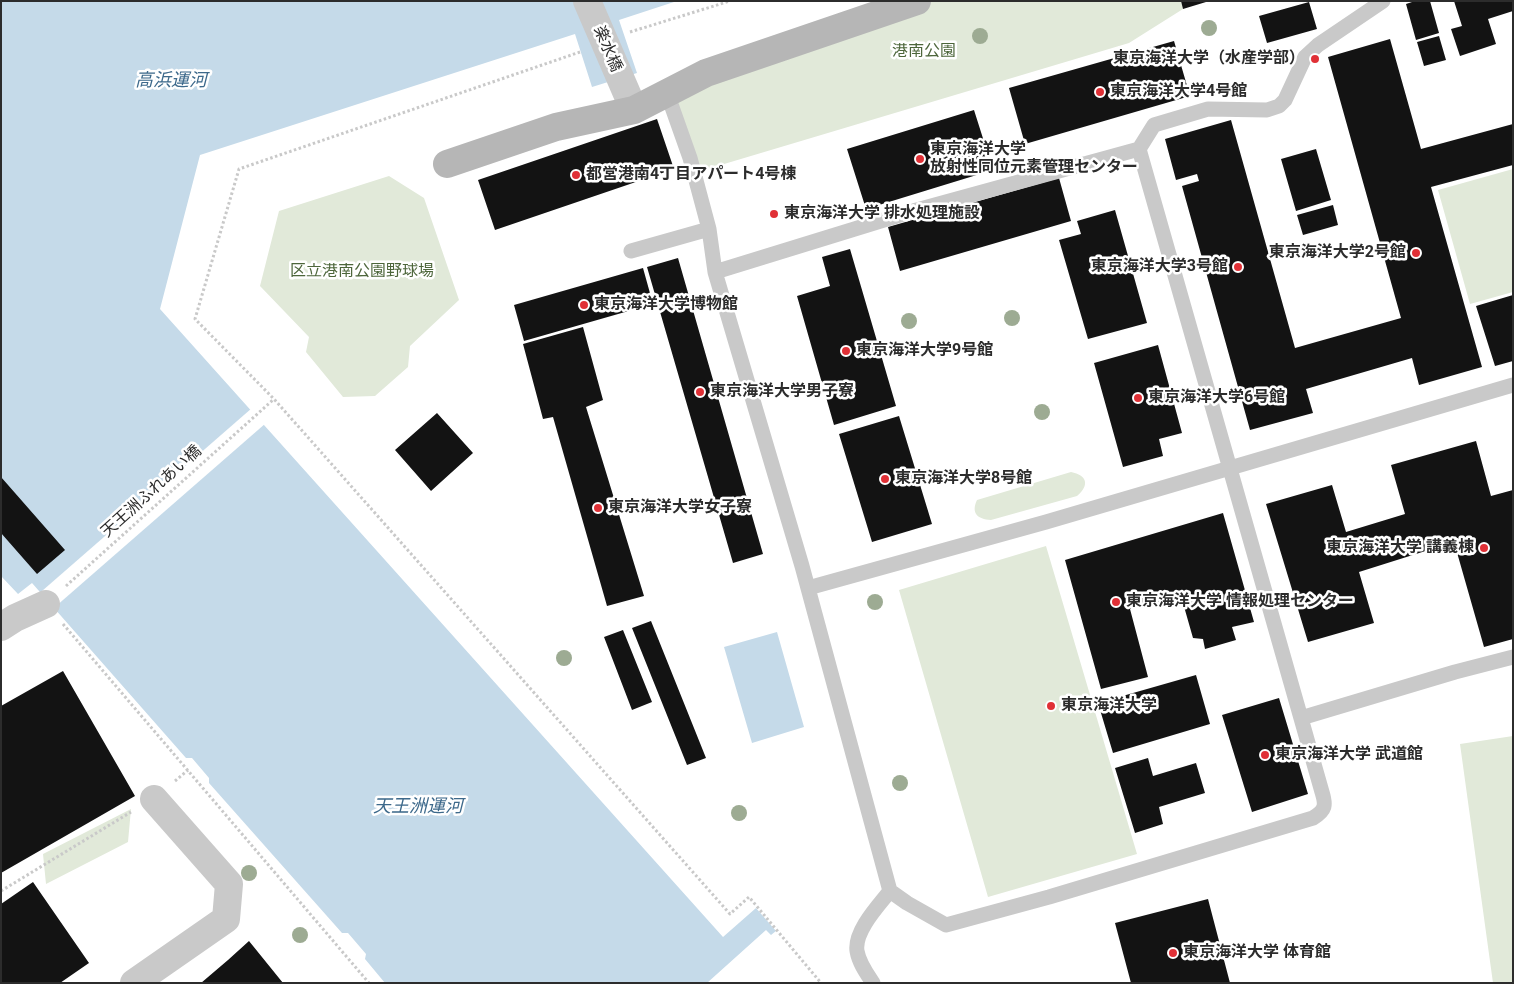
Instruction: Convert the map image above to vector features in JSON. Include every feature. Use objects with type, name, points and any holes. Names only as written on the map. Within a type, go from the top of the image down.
[{"type":"street","name":"楽水橋","points":[[587,1],[631,103]]},
{"type":"street","points":[[447,164],[556,127],[667,93],[706,73],[917,1]]},
{"type":"street","points":[[1,627],[15,618],[46,604]]},
{"type":"street","points":[[134,983],[226,919],[229,884],[154,799]]},
{"type":"lane","points":[[715,272],[913,212],[1139,148],[1154,125],[1208,109],[1267,110],[1279,106],[1285,100],[1305,57],[1318,45],[1383,1]]},
{"type":"lane","points":[[667,93],[690,158],[709,229],[715,272],[808,588],[890,891],[946,925],[1049,897],[1313,818],[1321,813],[1325,803],[1139,148]]},
{"type":"lane","points":[[631,252],[709,229]]},
{"type":"lane","points":[[808,588],[1036,524],[1513,385]]},
{"type":"lane","points":[[1302,718],[1455,672],[1513,657]]},
{"type":"lane","points":[[873,983],[857,951],[859,936],[868,919],[890,891]]},
{"type":"path","points":[[630,32],[730,1]]},
{"type":"path","points":[[584,50],[239,169],[195,319],[274,400],[730,914],[749,897],[821,983]]},
{"type":"path","name":"天王洲ふれあい橋","points":[[46,604],[274,400]]},
{"type":"path","points":[[46,604],[369,983]]},
{"type":"path","points":[[1,891],[154,799]]},
{"type":"green space","name":"港南公園","points":[[917,1],[1181,1],[1183,9],[1129,43],[694,173],[667,93]]},
{"type":"green space","points":[[1513,169],[1513,292],[1470,304],[1438,190]]},
{"type":"green space","name":"区立港南公園野球場","points":[[389,176],[424,198],[459,300],[410,346],[408,367],[375,396],[343,397],[306,352],[309,337],[260,286],[279,211]]},
{"type":"green space","points":[[1071,472],[1081,475],[1085,481],[1084,488],[1077,496],[991,520],[979,517],[975,512],[977,500]]},
{"type":"green space","points":[[1046,546],[1137,854],[988,897],[899,590]]},
{"type":"green space","points":[[1513,736],[1513,983],[1493,983],[1460,744]]},
{"type":"green space","points":[[131,809],[128,842],[46,884],[43,854]]},
{"type":"water","name":"天王洲運河","points":[[1,1],[677,1],[619,20],[637,73],[592,87],[575,34],[200,155],[160,309],[723,937],[756,908],[776,931],[771,935],[766,930],[707,983],[385,983],[365,959],[366,954],[348,933],[342,933],[209,783],[209,778],[192,758],[186,758],[32,583],[18,594],[1,576]]},
{"type":"water","points":[[777,632],[804,727],[752,743],[724,647]]},
{"type":"pier","points":[[252,408],[266,423],[55,607],[42,591]]},
{"type":"building","points":[[1181,1],[1206,1],[1206,2],[1183,9]]},
{"type":"building","points":[[1415,1],[1430,1],[1439,33],[1416,40],[1406,4]]},
{"type":"building","points":[[1454,1],[1513,1],[1513,11],[1488,19],[1496,44],[1460,56],[1451,29],[1462,26]]},
{"type":"building","points":[[1309,2],[1317,29],[1267,43],[1259,16]]},
{"type":"building","points":[[1439,36],[1446,60],[1424,66],[1417,42]]},
{"type":"building","points":[[1390,39],[1421,149],[1513,124],[1513,165],[1431,187],[1482,367],[1419,385],[1412,358],[1306,389],[1313,413],[1250,430],[1182,186],[1199,181],[1197,174],[1176,180],[1165,139],[1231,120],[1295,348],[1401,318],[1328,57]]},
{"type":"building","name":"東京海洋大学4号館","points":[[1174,41],[1190,96],[1025,144],[1009,88]]},
{"type":"building","name":"東京海洋大学 放射性同位元素管理センター","points":[[974,110],[993,170],[866,209],[847,149]]},
{"type":"building","name":"都営港南4丁目アパート4号棟","points":[[657,119],[674,169],[495,230],[478,180]]},
{"type":"building","points":[[1316,149],[1331,200],[1296,211],[1281,159]]},
{"type":"building","points":[[1059,178],[1071,221],[900,271],[888,227]]},
{"type":"building","points":[[1333,205],[1338,225],[1303,235],[1297,215]]},
{"type":"building","points":[[1115,210],[1147,323],[1088,339],[1059,240],[1081,234],[1077,221]]},
{"type":"building","name":"東京海洋大学9号館","points":[[850,249],[896,406],[834,425],[797,296],[830,286],[822,257]]},
{"type":"building","name":"東京海洋大学男子寮","points":[[678,258],[763,554],[733,563],[647,267]]},
{"type":"building","name":"東京海洋大学博物館","points":[[643,268],[653,304],[524,341],[514,305]]},
{"type":"building","points":[[1513,295],[1513,361],[1495,366],[1476,306]]},
{"type":"building","name":"東京海洋大学女子寮","points":[[583,327],[603,400],[586,407],[644,596],[607,606],[553,417],[543,419],[523,344]]},
{"type":"building","name":"東京海洋大学6号館","points":[[1158,345],[1182,433],[1159,439],[1163,456],[1123,467],[1094,363]]},
{"type":"building","points":[[437,413],[473,453],[431,491],[395,450]]},
{"type":"building","name":"東京海洋大学8号館","points":[[899,416],[932,524],[872,542],[839,434]]},
{"type":"building","points":[[1476,441],[1491,496],[1513,490],[1513,639],[1484,647],[1454,542],[1359,572],[1374,623],[1308,642],[1266,504],[1332,485],[1346,532],[1405,514],[1391,465]]},
{"type":"building","points":[[1,477],[65,550],[37,574],[1,533]]},
{"type":"building","name":"東京海洋大学 情報処理センター","points":[[1223,513],[1254,622],[1232,627],[1236,640],[1205,649],[1203,639],[1193,638],[1181,596],[1130,609],[1148,677],[1101,689],[1065,560]]},
{"type":"building","points":[[651,621],[706,758],[687,765],[632,628]]},
{"type":"building","points":[[623,630],[652,702],[632,710],[604,637]]},
{"type":"building","points":[[63,671],[135,796],[1,873],[1,706]]},
{"type":"building","points":[[1196,675],[1210,724],[1113,753],[1098,703]]},
{"type":"building","name":"東京海洋大学 武道館","points":[[1279,698],[1308,794],[1252,812],[1222,715]]},
{"type":"building","points":[[1148,758],[1153,776],[1196,763],[1205,793],[1159,807],[1163,824],[1135,833],[1115,768]]},
{"type":"building","points":[[33,882],[89,963],[60,983],[1,983],[1,904]]},
{"type":"building","name":"東京海洋大学 体育館","points":[[1208,899],[1230,983],[1131,983],[1115,923]]},
{"type":"building","points":[[249,941],[283,983],[201,983],[228,960]]},
{"type":"place","name":"東京海洋大学（水産学部）","points":[[1315,59]]},
{"type":"place","name":"東京海洋大学4号館","points":[[1100,92]]},
{"type":"place","name":"東京海洋大学 放射性同位元素管理センター","points":[[920,159]]},
{"type":"place","name":"都営港南4丁目アパート4号棟","points":[[576,175]]},
{"type":"place","name":"東京海洋大学 排水処理施設","points":[[774,214]]},
{"type":"place","name":"東京海洋大学2号館","points":[[1416,253]]},
{"type":"place","name":"東京海洋大学3号館","points":[[1238,267]]},
{"type":"place","name":"東京海洋大学博物館","points":[[584,305]]},
{"type":"place","name":"東京海洋大学9号館","points":[[846,351]]},
{"type":"place","name":"東京海洋大学男子寮","points":[[700,392]]},
{"type":"place","name":"東京海洋大学6号館","points":[[1138,398]]},
{"type":"place","name":"東京海洋大学8号館","points":[[885,479]]},
{"type":"place","name":"東京海洋大学女子寮","points":[[598,508]]},
{"type":"place","name":"東京海洋大学 講義棟","points":[[1484,548]]},
{"type":"place","name":"東京海洋大学 情報処理センター","points":[[1116,602]]},
{"type":"place","name":"東京海洋大学","points":[[1051,706]]},
{"type":"place","name":"東京海洋大学 武道館","points":[[1265,755]]},
{"type":"place","name":"東京海洋大学 体育館","points":[[1173,953]]},
{"type":"water label","name":"高浜運河","points":[[171,81]]}]
